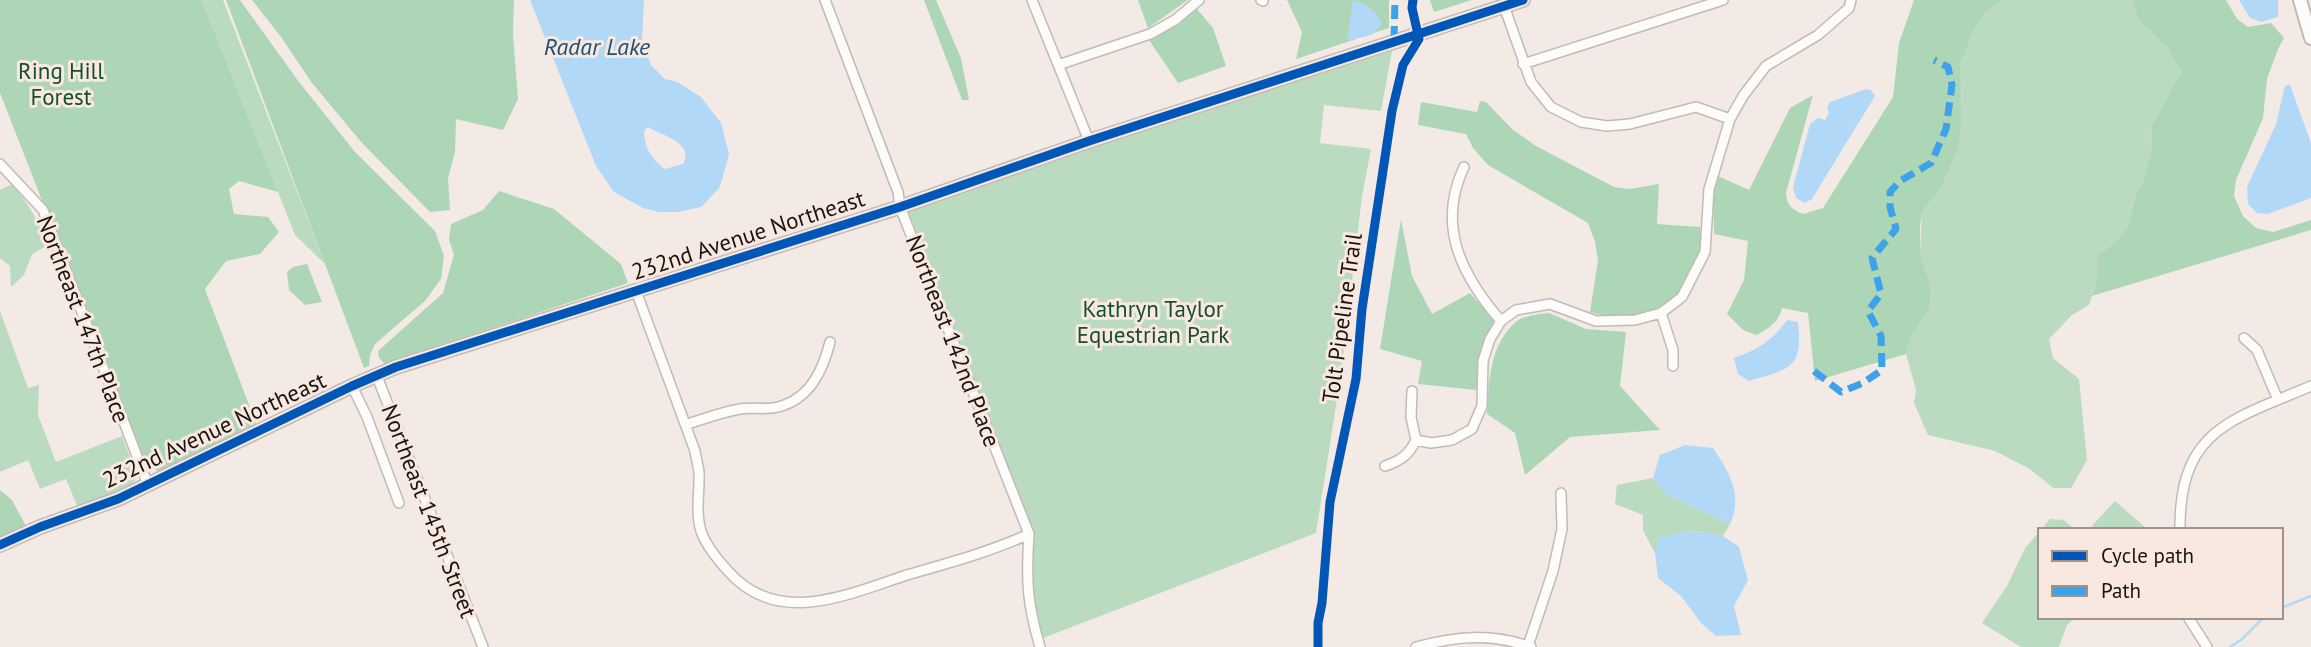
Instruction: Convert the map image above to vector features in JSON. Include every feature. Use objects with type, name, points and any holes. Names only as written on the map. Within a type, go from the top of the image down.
[{"type":"street","name":"Northeast 142nd Place","points":[[825,0],[898,192],[900,207],[1029,534],[1026,569],[1028,604],[1040,647]]},
{"type":"street","points":[[1032,0],[1089,141]]},
{"type":"street","points":[[1058,65],[1150,34],[1175,20],[1199,0]]},
{"type":"street","name":"232nd Avenue Northeast","points":[[0,545],[148,485],[376,374],[900,207],[1089,141],[1523,0]]},
{"type":"street","points":[[1523,64],[1723,0]]},
{"type":"street","points":[[1416,440],[1431,443],[1452,440],[1472,429],[1482,405],[1483,361],[1490,339],[1501,321],[1516,310],[1550,304],[1596,321],[1635,320],[1661,313],[1682,297],[1705,252],[1709,189],[1730,119],[1766,65],[1818,35],[1849,8],[1851,0]]},
{"type":"street","points":[[2300,0],[2310,29]]},
{"type":"street","points":[[1504,6],[1531,82],[1551,107],[1581,122],[1606,126],[1630,124],[1696,107],[1730,119]]},
{"type":"street","name":"Northeast 147th Place","points":[[0,164],[43,210],[148,485]]},
{"type":"street","points":[[1464,167],[1455,185],[1451,218],[1460,260],[1478,294],[1501,321]]},
{"type":"street","points":[[636,291],[687,424],[699,472],[698,506],[701,531],[714,556],[736,580],[759,594],[782,601],[807,604],[833,599],[1004,545],[1029,534]]},
{"type":"street","points":[[1661,313],[1673,350],[1673,366]]},
{"type":"street","points":[[2244,338],[2257,350],[2278,400]]},
{"type":"street","points":[[687,424],[738,409],[778,407],[797,399],[814,382],[824,366],[830,342]]},
{"type":"street","name":"Northeast 145th Street","points":[[376,374],[483,647]]},
{"type":"street","points":[[352,386],[367,417],[399,503]]},
{"type":"street","points":[[2180,528],[2186,474],[2209,438],[2227,422],[2311,386]]},
{"type":"street","points":[[1385,466],[1410,452],[1416,440],[1411,417],[1412,391]]},
{"type":"street","points":[[1416,647],[1468,636],[1494,637],[1529,646],[1553,571],[1562,529],[1560,493]]},
{"type":"street","points":[[2189,619],[2207,647]]},
{"type":"green space","name":"Ring Hill Forest","points":[[0,0],[202,0],[278,192],[239,181],[229,189],[234,214],[268,217],[279,232],[260,254],[226,261],[205,289],[257,426],[161,472],[146,466],[0,93]]},
{"type":"green space","points":[[202,0],[223,0],[325,264],[295,235]]},
{"type":"green space","points":[[226,0],[240,0],[299,82],[355,152],[435,231],[444,256],[441,279],[425,301],[375,344],[369,366],[364,368]]},
{"type":"green space","points":[[252,0],[514,0],[513,35],[518,99],[503,130],[456,119],[455,152],[448,178],[450,210],[430,212],[362,143],[312,83]]},
{"type":"green space","points":[[924,0],[936,0],[961,58],[969,100],[962,100]]},
{"type":"green space","points":[[1138,0],[1188,0],[1148,28]]},
{"type":"green space","points":[[1287,0],[1389,0],[1389,28],[1296,59],[1302,32]]},
{"type":"green space","points":[[1430,0],[1472,0],[1434,12]]},
{"type":"green space","points":[[1914,0],[2004,0],[1984,14],[1975,28],[1960,65],[1961,128],[1957,152],[1940,190],[1922,212],[1920,254],[1931,286],[1930,309],[1913,332],[1906,354],[1815,381],[1808,313],[1782,308],[1772,324],[1756,335],[1743,330],[1727,314],[1744,280],[1748,241],[1714,234],[1713,196],[1718,176],[1749,190],[1790,108],[1813,95],[1786,193],[1790,206],[1803,214],[1823,208],[1893,97],[1899,43]]},
{"type":"green space","points":[[2004,0],[2132,0],[2139,21],[2168,48],[2181,72],[2152,125],[2151,152],[2144,179],[2135,197],[2128,227],[2113,244],[2097,255],[2097,281],[2089,305],[2072,315],[2049,339],[2053,358],[2079,379],[2087,460],[2071,488],[2053,488],[2030,469],[1995,451],[1928,435],[1914,403],[1916,390],[1906,354],[1913,332],[1930,309],[1931,286],[1920,254],[1922,212],[1940,190],[1957,152],[1960,65],[1975,28],[1984,14]]},
{"type":"green space","points":[[2132,0],[2226,0],[2237,19],[2248,27],[2271,23],[2284,38],[2267,79],[2263,118],[2236,180],[2234,196],[2243,216],[2256,228],[2273,232],[2311,220],[2311,230],[2092,296],[2097,281],[2097,255],[2113,244],[2128,227],[2135,197],[2144,179],[2151,152],[2152,125],[2181,72],[2168,48],[2139,21]]},
{"type":"green space","points":[[1197,9],[1213,28],[1226,66],[1178,83],[1149,40]]},
{"type":"green space","name":"Kathryn Taylor Equestrian Park","points":[[1394,40],[1381,111],[1324,105],[1320,143],[1371,149],[1362,196],[1341,374],[1316,533],[1038,640],[1028,604],[1029,534],[900,207]]},
{"type":"green space","points":[[1480,101],[1486,102],[1512,129],[1536,146],[1614,187],[1629,189],[1659,184],[1657,224],[1700,227],[1698,261],[1681,290],[1655,309],[1639,314],[1623,317],[1590,312],[1598,260],[1588,223],[1488,165],[1473,148],[1466,134],[1418,125],[1421,102],[1477,112]]},
{"type":"green space","points":[[12,184],[33,213],[48,245],[32,254],[24,275],[11,287],[10,266],[0,258],[0,190]]},
{"type":"green space","points":[[499,191],[554,209],[621,264],[628,283],[385,364],[379,358],[378,351],[443,293],[454,255],[449,240],[451,224],[483,210]]},
{"type":"green space","points":[[1401,219],[1412,276],[1432,314],[1470,293],[1494,320],[1482,346],[1476,390],[1418,384],[1422,361],[1380,349]]},
{"type":"green space","points":[[307,264],[322,302],[305,305],[289,290],[287,272],[293,267]]},
{"type":"green space","points":[[0,311],[28,388],[39,385],[38,415],[56,462],[122,436],[137,476],[132,486],[78,508],[66,479],[40,489],[28,460],[0,472]]},
{"type":"green space","points":[[1549,313],[1586,329],[1626,332],[1620,386],[1660,430],[1570,437],[1525,475],[1515,433],[1487,414],[1490,377],[1496,352],[1508,330],[1524,317]]},
{"type":"green space","points":[[1653,478],[1666,494],[1730,524],[1723,536],[1692,531],[1661,537],[1655,553],[1643,530],[1643,515],[1615,504],[1617,485]]},
{"type":"green space","points":[[0,490],[12,500],[26,526],[0,537]]},
{"type":"green space","points":[[2115,501],[2146,528],[2090,528]]},
{"type":"green space","points":[[2050,519],[2064,520],[2073,528],[2043,528]]},
{"type":"green space","points":[[2038,533],[2038,619],[2074,619],[2067,625],[2059,647],[2021,647],[1982,623],[2007,586],[2025,548]]},
{"type":"water","name":"Radar Lake","points":[[530,0],[644,0],[642,39],[651,65],[665,79],[677,82],[701,97],[721,123],[729,154],[720,187],[701,207],[678,212],[659,212],[643,208],[614,192],[596,166]],"holes":[[[647,127],[681,145],[686,157],[683,164],[665,169],[656,161],[647,148],[644,132]]]},
{"type":"water","points":[[1353,0],[1372,9],[1381,26],[1371,35],[1350,40],[1347,39]]},
{"type":"water","points":[[2239,0],[2278,0],[2278,17],[2261,22],[2250,18]]},
{"type":"water","points":[[2290,85],[2311,143],[2311,198],[2268,214],[2257,213],[2248,204],[2247,187],[2276,124],[2285,86]]},
{"type":"water","points":[[1866,89],[1871,90],[1875,96],[1812,199],[1805,203],[1796,198],[1793,187],[1810,124],[1818,118],[1825,120],[1830,102]]},
{"type":"water","points":[[1787,320],[1798,322],[1798,349],[1791,365],[1749,381],[1738,374],[1734,358],[1764,344]]},
{"type":"water","points":[[1685,445],[1713,448],[1725,466],[1735,494],[1734,513],[1730,524],[1666,494],[1653,478],[1660,455]]},
{"type":"water","points":[[1692,531],[1723,536],[1739,547],[1748,580],[1734,606],[1741,635],[1716,636],[1701,623],[1681,596],[1658,578],[1655,553],[1660,537]]},
{"type":"waterway","points":[[2283,607],[2311,596]]},
{"type":"waterway","points":[[2230,647],[2262,619]]},
{"type":"marked path","points":[[1394,40],[1395,0]]},
{"type":"marked path","points":[[1814,371],[1841,392],[1863,383],[1882,370],[1881,336],[1868,311],[1881,294],[1872,258],[1896,229],[1890,207],[1890,192],[1900,181],[1931,163],[1946,129],[1952,85],[1948,67],[1934,60]]},
{"type":"cycle path","name":"Tolt Pipeline Trail","points":[[1318,647],[1330,502],[1356,379],[1362,309],[1392,111],[1403,65],[1419,39],[1412,8],[1413,0]]},
{"type":"cycle path","points":[[0,545],[40,527],[118,499],[396,367],[900,207],[1089,141],[1523,0]]}]
